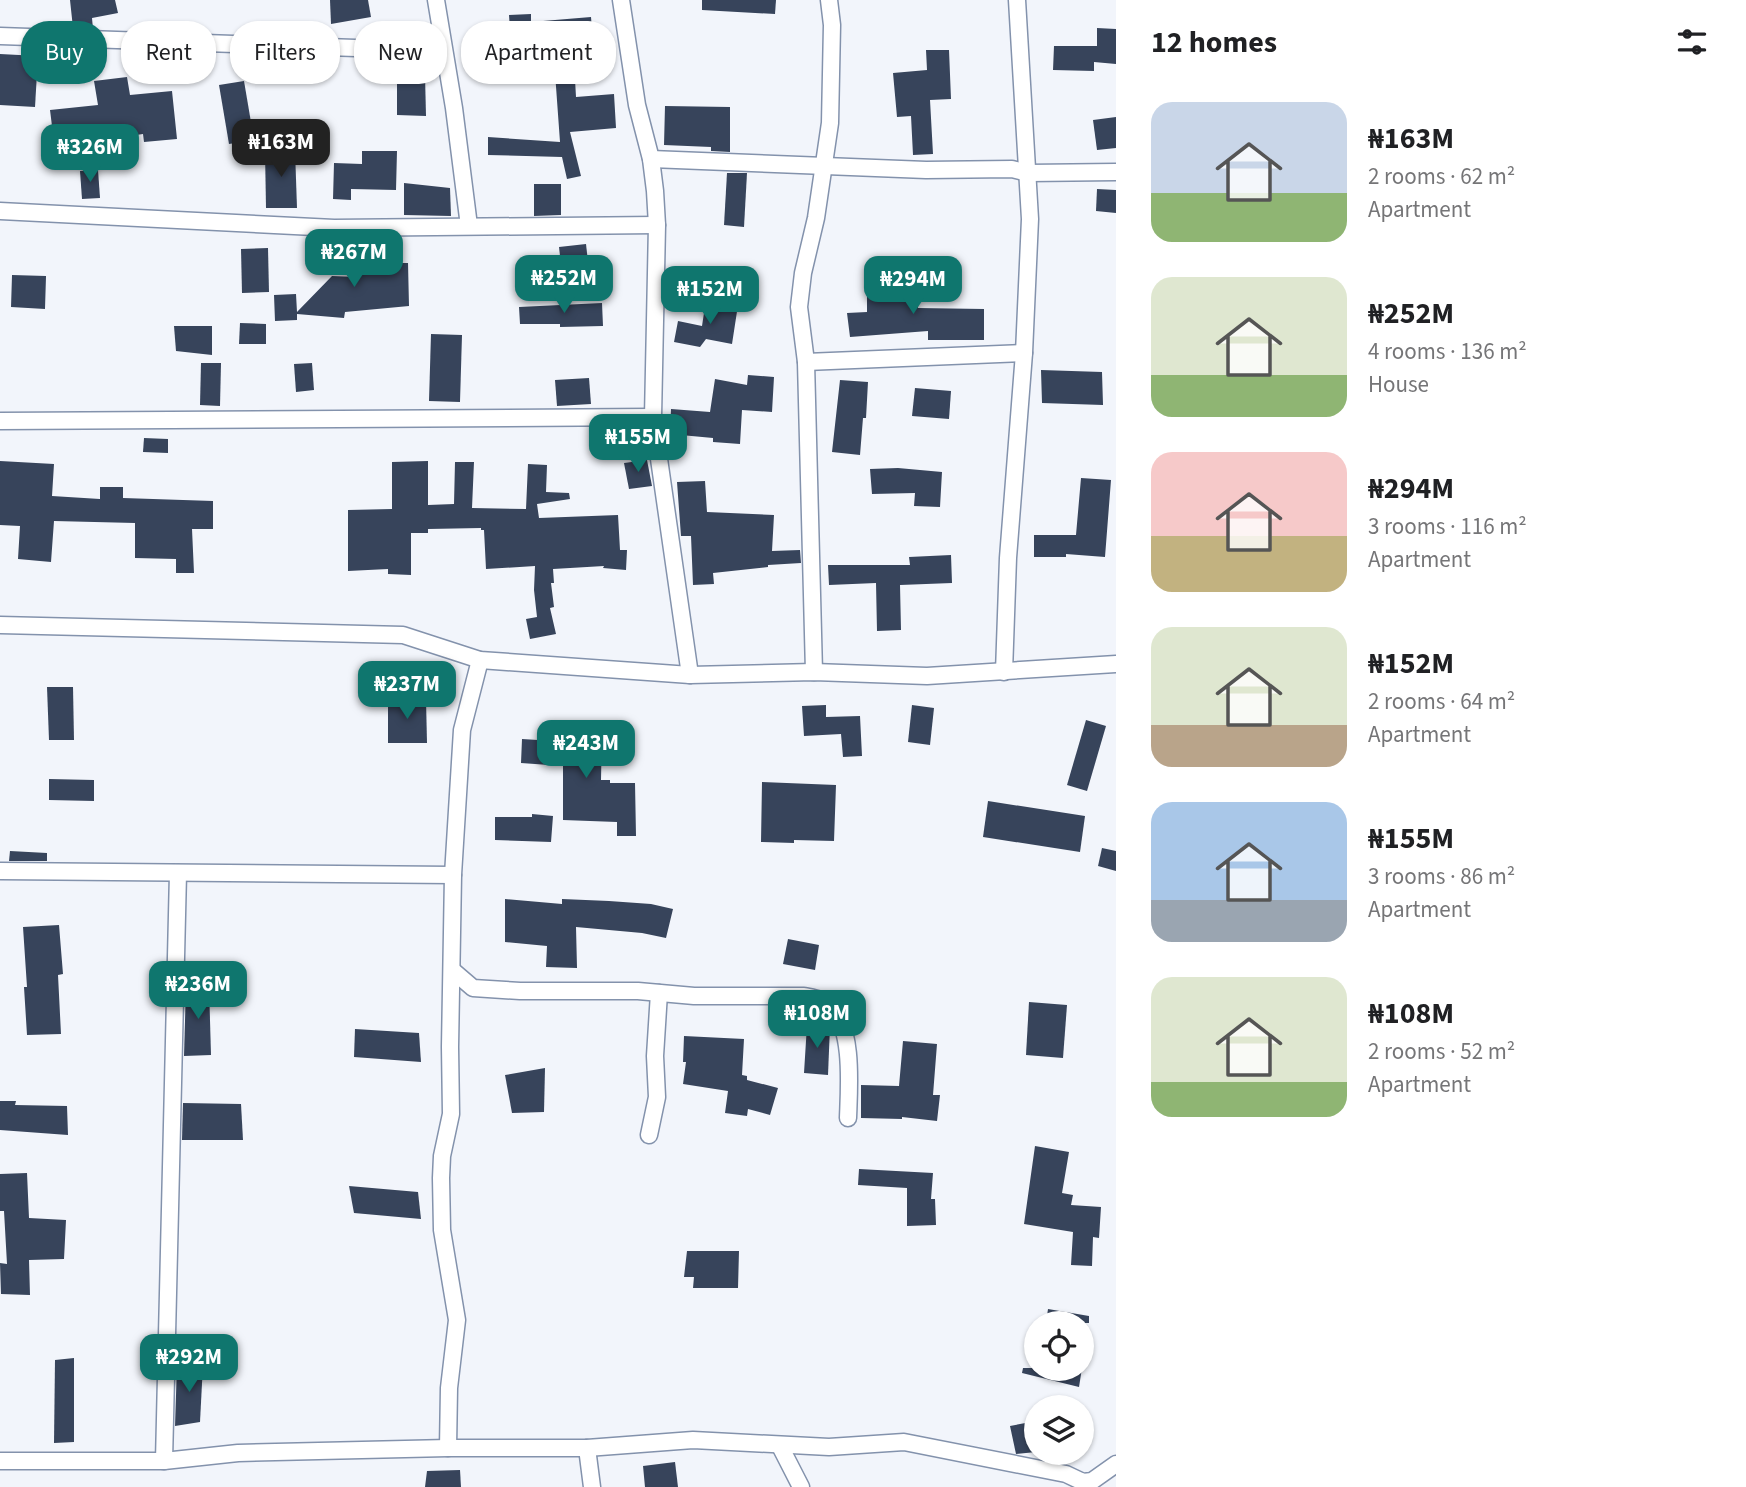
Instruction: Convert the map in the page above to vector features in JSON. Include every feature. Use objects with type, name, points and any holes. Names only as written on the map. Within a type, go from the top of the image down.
[{"type":"street","points":[[436,0],[439,21]]},
{"type":"street","points":[[621,0],[637,105],[651,159],[657,225],[653,417],[690,675]]},
{"type":"street","points":[[814,672],[806,362],[799,307],[830,123],[832,25],[829,0]]},
{"type":"street","points":[[1004,672],[1008,558],[1024,354],[1030,219],[1017,0]]},
{"type":"street","points":[[0,36],[354,48]]},
{"type":"street","points":[[447,72],[468,226]]},
{"type":"street","points":[[651,159],[926,170],[1012,169],[1028,173],[1116,172]]},
{"type":"street","points":[[0,211],[334,228],[657,225]]},
{"type":"street","points":[[806,362],[1024,354]]},
{"type":"street","points":[[0,421],[653,417]]},
{"type":"street","points":[[0,625],[403,635],[480,660],[690,675],[814,672],[927,676],[1116,664]]},
{"type":"street","points":[[448,1448],[449,1388],[457,1320],[442,1230],[441,1178],[442,1156],[451,1114],[453,874],[462,730],[480,660]]},
{"type":"street","points":[[0,871],[453,874]]},
{"type":"street","points":[[164,1461],[178,873]]},
{"type":"street","points":[[452,970],[472,988],[520,991],[638,991],[694,996],[804,996],[827,1003],[841,1020],[849,1077],[848,1118]]},
{"type":"street","points":[[649,1135],[657,1097],[655,1056],[659,993]]},
{"type":"street","points":[[0,1461],[164,1461],[238,1452],[587,1448],[694,1440],[829,1447],[904,1441],[1066,1474],[1084,1485],[1116,1464]]},
{"type":"street","points":[[780,1446],[801,1487]]},
{"type":"street","points":[[587,1448],[592,1487]]},
{"type":"building","points":[[70,0],[115,0],[118,13],[92,18],[92,21],[72,21]]},
{"type":"building","points":[[330,0],[368,0],[371,17],[340,22],[331,21]]},
{"type":"building","points":[[702,0],[776,0],[775,14],[702,10]]},
{"type":"building","points":[[531,14],[531,21],[509,21],[509,15]]},
{"type":"building","points":[[591,17],[591,21],[543,21]]},
{"type":"building","points":[[1097,28],[1116,29],[1116,64],[1094,62],[1094,71],[1053,70],[1054,46],[1097,46]]},
{"type":"building","points":[[926,50],[949,50],[951,99],[930,100],[933,154],[913,155],[911,116],[897,117],[893,73],[927,70]]},
{"type":"building","points":[[0,54],[21,55],[21,84],[36,84],[35,107],[0,105]]},
{"type":"building","points":[[121,78],[121,84],[128,84],[130,95],[172,91],[177,139],[144,142],[143,134],[102,140],[101,130],[53,134],[50,110],[98,105],[94,84],[107,84],[107,79]]},
{"type":"building","points":[[245,84],[254,140],[229,144],[219,85]]},
{"type":"building","points":[[397,84],[425,84],[426,116],[397,115]]},
{"type":"building","points":[[556,84],[575,84],[576,97],[614,94],[616,128],[570,132],[581,176],[567,179],[562,157],[488,155],[488,137],[560,142]]},
{"type":"building","points":[[665,106],[730,107],[730,152],[711,151],[711,147],[664,145]]},
{"type":"building","points":[[1116,117],[1116,148],[1097,150],[1093,120]]},
{"type":"building","points":[[295,150],[297,208],[266,208],[265,151]]},
{"type":"building","points":[[362,151],[397,151],[396,190],[351,189],[351,200],[333,199],[334,163],[362,164]]},
{"type":"building","points":[[98,170],[100,198],[82,199],[80,171]]},
{"type":"building","points":[[727,173],[747,173],[744,227],[724,225]]},
{"type":"building","points":[[404,183],[450,188],[451,216],[404,215]]},
{"type":"building","points":[[534,184],[561,184],[561,215],[534,216]]},
{"type":"building","points":[[1097,189],[1116,190],[1116,213],[1096,211]]},
{"type":"building","points":[[586,244],[590,279],[563,282],[559,247]]},
{"type":"building","points":[[384,246],[385,263],[408,263],[409,306],[345,312],[344,318],[297,314],[297,320],[275,321],[274,295],[296,294],[297,312],[332,276],[356,277],[354,247]]},
{"type":"building","points":[[268,248],[269,292],[242,293],[241,249]]},
{"type":"building","points":[[12,275],[46,276],[45,309],[11,307]]},
{"type":"building","points":[[867,283],[918,284],[918,308],[984,309],[984,340],[928,340],[928,331],[850,337],[847,313],[867,312]]},
{"type":"building","points":[[706,300],[738,305],[732,344],[706,339],[700,347],[674,342],[678,321],[702,326]]},
{"type":"building","points":[[602,303],[603,326],[520,324],[519,307]]},
{"type":"building","points":[[240,323],[266,324],[266,344],[239,344]]},
{"type":"building","points":[[174,326],[212,326],[212,355],[176,351]]},
{"type":"building","points":[[431,334],[462,335],[460,402],[429,401]]},
{"type":"building","points":[[201,363],[221,363],[220,406],[200,405]]},
{"type":"building","points":[[312,363],[314,390],[296,392],[294,364]]},
{"type":"building","points":[[1041,370],[1102,372],[1103,405],[1042,403]]},
{"type":"building","points":[[748,375],[774,377],[772,412],[742,410],[740,444],[713,442],[713,438],[670,434],[671,409],[710,412],[715,379],[747,385]]},
{"type":"building","points":[[589,378],[591,404],[557,406],[555,380]]},
{"type":"building","points":[[840,380],[868,382],[860,455],[832,452]]},
{"type":"building","points":[[915,388],[951,391],[949,419],[912,416]]},
{"type":"building","points":[[144,438],[168,439],[168,453],[143,452]]},
{"type":"building","points":[[647,460],[652,486],[629,489],[624,463]]},
{"type":"building","points":[[0,461],[54,464],[52,496],[100,499],[100,487],[123,487],[123,498],[213,501],[213,529],[192,529],[194,573],[176,573],[176,559],[135,558],[135,523],[54,521],[51,562],[18,559],[20,526],[0,525]]},
{"type":"building","points":[[428,461],[428,505],[454,504],[455,462],[474,462],[472,508],[526,509],[528,464],[547,465],[546,492],[569,493],[570,499],[537,504],[539,518],[618,515],[620,550],[627,550],[626,570],[603,568],[604,566],[553,569],[554,583],[551,583],[554,607],[550,608],[556,634],[530,639],[526,619],[537,617],[535,566],[486,569],[484,530],[481,528],[428,529],[428,533],[411,533],[411,575],[388,574],[388,569],[348,571],[348,510],[392,509],[392,462]]},
{"type":"building","points":[[898,468],[942,472],[940,507],[914,506],[915,493],[872,494],[870,469]]},
{"type":"building","points":[[1081,478],[1111,480],[1105,557],[1066,554],[1066,557],[1034,557],[1034,535],[1076,535]]},
{"type":"building","points":[[705,481],[707,512],[774,515],[772,551],[800,550],[801,563],[713,573],[714,584],[693,585],[691,536],[681,536],[677,482]]},
{"type":"building","points":[[951,555],[952,583],[900,585],[901,630],[877,631],[876,583],[829,585],[828,565],[910,565],[909,557]]},
{"type":"building","points":[[47,687],[73,687],[74,740],[49,740]]},
{"type":"building","points":[[388,699],[426,699],[427,743],[388,743]]},
{"type":"building","points":[[826,705],[826,717],[860,716],[862,756],[843,757],[841,734],[804,736],[802,706]]},
{"type":"building","points":[[912,705],[934,708],[930,745],[908,742]]},
{"type":"building","points":[[1086,720],[1106,726],[1087,791],[1067,785]]},
{"type":"building","points":[[570,727],[602,729],[601,780],[610,780],[610,783],[635,783],[636,836],[617,836],[617,822],[563,820],[563,766],[521,763],[522,739],[570,742]]},
{"type":"building","points":[[49,779],[94,780],[94,801],[49,800]]},
{"type":"building","points":[[762,782],[836,785],[834,841],[761,842]]},
{"type":"building","points":[[988,801],[1085,816],[1080,852],[983,837]]},
{"type":"building","points":[[532,814],[553,816],[551,842],[495,840],[495,817],[532,817]]},
{"type":"building","points":[[1102,848],[1116,851],[1116,871],[1098,866]]},
{"type":"building","points":[[10,851],[47,853],[47,861],[9,861]]},
{"type":"building","points":[[505,899],[562,904],[562,899],[609,901],[651,904],[673,909],[666,938],[576,927],[577,968],[546,967],[547,946],[505,942]]},
{"type":"building","points":[[59,925],[63,974],[58,975],[61,1034],[27,1035],[23,927]]},
{"type":"building","points":[[788,939],[819,945],[815,970],[783,964]]},
{"type":"building","points":[[209,985],[211,1055],[184,1056],[186,986]]},
{"type":"building","points":[[1029,1002],[1067,1005],[1063,1058],[1026,1055]]},
{"type":"building","points":[[807,1025],[830,1026],[828,1075],[804,1073]]},
{"type":"building","points":[[355,1029],[419,1033],[421,1062],[354,1057]]},
{"type":"building","points":[[684,1036],[744,1039],[742,1075],[747,1076],[747,1080],[778,1088],[770,1115],[748,1109],[747,1116],[725,1113],[728,1091],[683,1084],[686,1062],[683,1062]]},
{"type":"building","points":[[903,1041],[937,1044],[933,1095],[940,1095],[937,1121],[902,1117],[861,1118],[861,1085],[899,1086]]},
{"type":"building","points":[[545,1068],[544,1112],[512,1113],[505,1075]]},
{"type":"building","points":[[0,1101],[16,1101],[15,1105],[67,1106],[68,1135],[0,1130]]},
{"type":"building","points":[[183,1103],[241,1104],[243,1140],[182,1140]]},
{"type":"building","points":[[1035,1146],[1069,1152],[1062,1193],[1073,1195],[1071,1205],[1101,1207],[1099,1238],[1093,1237],[1092,1266],[1071,1265],[1073,1232],[1024,1224]]},
{"type":"building","points":[[859,1169],[933,1173],[931,1199],[935,1199],[936,1225],[907,1226],[907,1188],[858,1185]]},
{"type":"building","points":[[27,1173],[29,1218],[66,1220],[64,1259],[29,1260],[30,1295],[1,1294],[0,1263],[7,1264],[4,1211],[0,1211],[0,1174]]},
{"type":"building","points":[[349,1186],[418,1192],[421,1219],[354,1213]]},
{"type":"building","points":[[687,1251],[739,1251],[738,1288],[693,1288],[694,1277],[684,1277]]},
{"type":"building","points":[[74,1358],[74,1442],[54,1443],[55,1360]]},
{"type":"building","points":[[177,1364],[203,1364],[200,1422],[175,1426]]},
{"type":"building","points":[[1055,1381],[1080,1381],[1079,1387]]},
{"type":"building","points":[[1024,1423],[1024,1453],[1016,1454],[1010,1426]]},
{"type":"building","points":[[675,1462],[678,1487],[645,1487],[643,1466]]},
{"type":"building","points":[[460,1470],[461,1487],[425,1487],[427,1471]]}]
